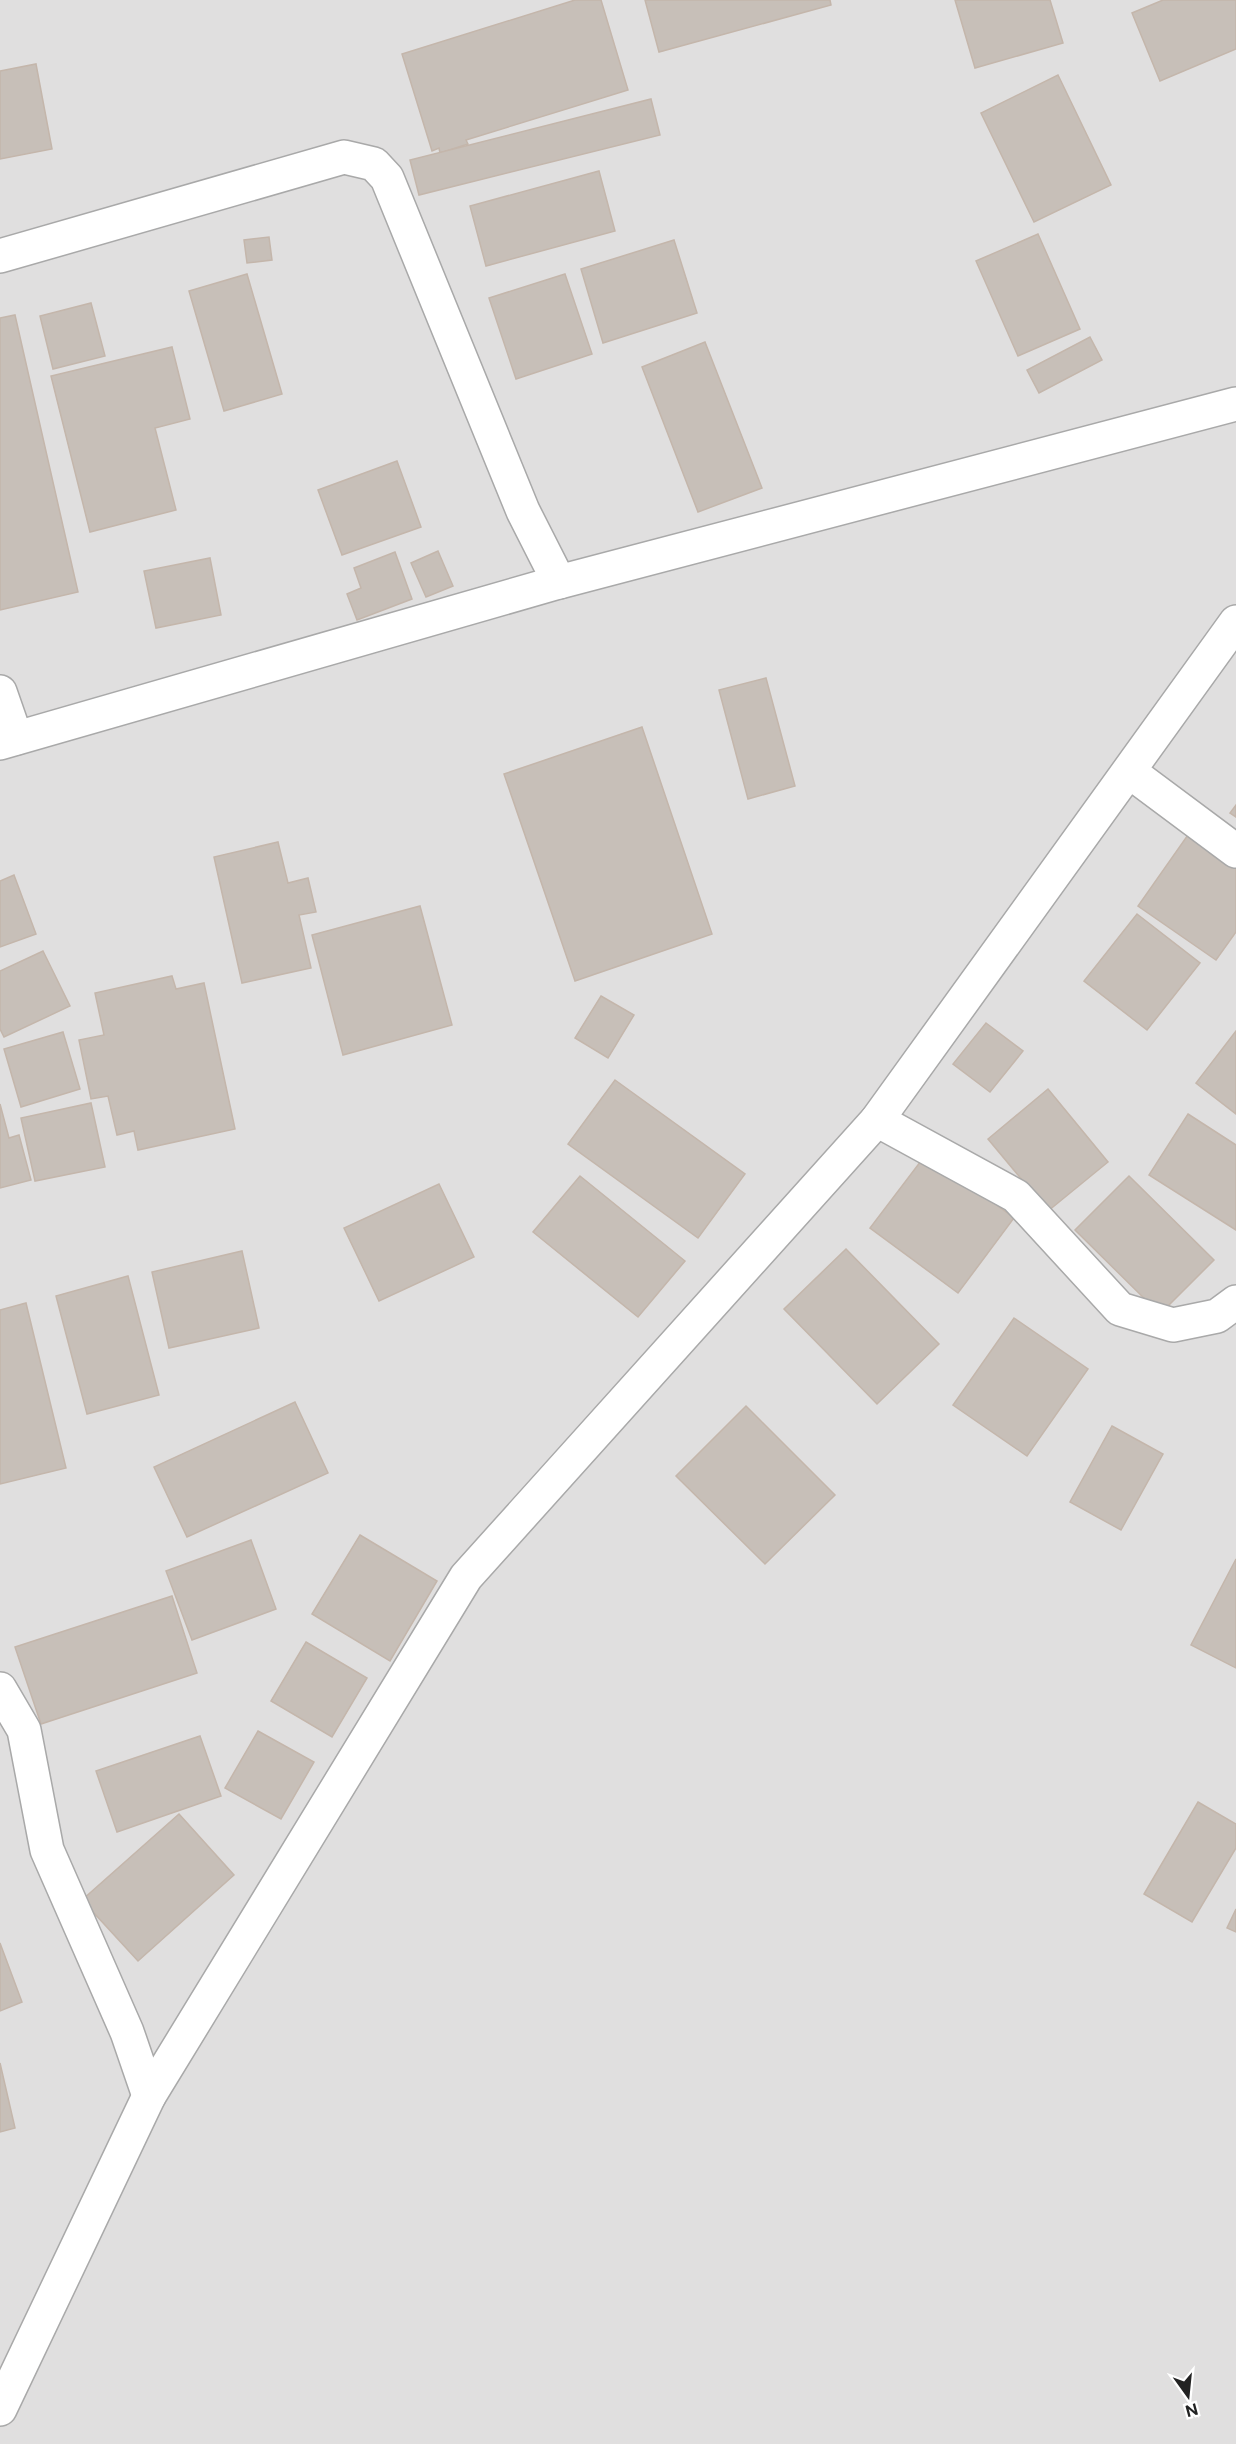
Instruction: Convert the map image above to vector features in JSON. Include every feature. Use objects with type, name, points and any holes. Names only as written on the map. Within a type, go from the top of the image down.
[{"type":"street","points":[[0,256],[344,157],[374,164],[387,178],[523,512],[559,582]]},
{"type":"street","points":[[0,692],[8,740],[559,582],[1236,404]]},
{"type":"street","points":[[0,2409],[149,2096],[466,1577],[877,1120],[1236,622]]},
{"type":"street","points":[[1130,772],[1236,851]]},
{"type":"street","points":[[877,1120],[1016,1196],[1120,1309],[1173,1325],[1217,1316],[1236,1302]]},
{"type":"street","points":[[0,1689],[24,1730],[47,1850],[127,2032],[149,2096]]},
{"type":"shaded area","points":[[0,0],[1236,0],[1236,2444],[0,2444]]},
{"type":"building","points":[[575,0],[601,0],[628,90],[466,140],[468,144],[440,153],[439,148],[432,151],[402,54]]},
{"type":"building","points":[[645,0],[830,0],[831,5],[659,52]]},
{"type":"building","points":[[955,0],[1050,0],[1063,43],[975,68]]},
{"type":"building","points":[[1163,0],[1236,0],[1236,49],[1160,81],[1132,13]]},
{"type":"building","points":[[36,64],[52,149],[0,159],[0,71]]},
{"type":"building","points":[[1058,75],[1111,185],[1034,222],[981,113]]},
{"type":"building","points":[[651,99],[660,135],[419,195],[410,160]]},
{"type":"building","points":[[599,171],[615,231],[486,266],[470,206]]},
{"type":"building","points":[[1038,234],[1080,329],[1018,356],[976,261]]},
{"type":"building","points":[[269,237],[272,260],[247,263],[244,240]]},
{"type":"building","points":[[674,240],[697,313],[603,343],[581,269]]},
{"type":"building","points":[[247,274],[282,394],[224,411],[189,291]]},
{"type":"building","points":[[565,274],[592,354],[516,379],[489,298]]},
{"type":"building","points":[[91,303],[105,356],[53,369],[40,316]]},
{"type":"building","points":[[15,315],[78,592],[0,610],[0,318]]},
{"type":"building","points":[[1090,337],[1102,360],[1039,393],[1027,370]]},
{"type":"building","points":[[705,342],[762,488],[698,512],[642,367]]},
{"type":"building","points":[[172,347],[190,419],[155,428],[176,510],[90,532],[51,376]]},
{"type":"building","points":[[397,461],[421,527],[342,555],[318,490]]},
{"type":"building","points":[[438,551],[453,586],[426,597],[411,563]]},
{"type":"building","points":[[395,552],[412,599],[357,620],[347,594],[361,588],[354,568]]},
{"type":"building","points":[[210,558],[221,615],[156,628],[144,571]]},
{"type":"building","points":[[766,678],[795,786],[748,799],[719,690]]},
{"type":"building","points":[[642,727],[712,934],[575,981],[504,774]]},
{"type":"building","points":[[1236,805],[1236,817],[1230,813]]},
{"type":"building","points":[[1190,832],[1236,863],[1236,932],[1216,960],[1138,906]]},
{"type":"building","points":[[278,842],[288,883],[308,878],[316,912],[299,915],[311,968],[242,983],[214,857]]},
{"type":"building","points":[[14,875],[36,934],[0,947],[0,881]]},
{"type":"building","points":[[420,906],[452,1025],[343,1055],[312,935]]},
{"type":"building","points":[[1137,914],[1200,963],[1147,1030],[1084,981]]},
{"type":"building","points":[[43,951],[70,1006],[4,1037],[0,1029],[0,971]]},
{"type":"building","points":[[172,976],[176,989],[204,983],[235,1129],[138,1150],[134,1131],[117,1135],[108,1096],[91,1099],[79,1040],[104,1035],[95,993]]},
{"type":"building","points":[[601,996],[634,1015],[608,1058],[575,1038]]},
{"type":"building","points":[[986,1023],[1023,1051],[990,1092],[953,1064]]},
{"type":"building","points":[[1236,1031],[1236,1114],[1196,1083]]},
{"type":"building","points":[[63,1032],[80,1089],[21,1107],[4,1049]]},
{"type":"building","points":[[615,1080],[745,1174],[698,1238],[568,1144]]},
{"type":"building","points":[[1048,1089],[1108,1162],[1048,1211],[988,1139]]},
{"type":"building","points":[[91,1103],[105,1167],[35,1181],[21,1118]]},
{"type":"building","points":[[0,1104],[9,1138],[19,1135],[31,1180],[0,1188]]},
{"type":"building","points":[[1188,1114],[1236,1145],[1236,1230],[1149,1175]]},
{"type":"building","points":[[927,1153],[1014,1218],[958,1293],[870,1228]]},
{"type":"building","points":[[580,1176],[685,1261],[638,1317],[533,1232]]},
{"type":"building","points":[[1129,1176],[1214,1260],[1160,1314],[1075,1230]]},
{"type":"building","points":[[439,1184],[474,1257],[379,1301],[344,1228]]},
{"type":"building","points":[[846,1249],[939,1344],[877,1404],[784,1309]]},
{"type":"building","points":[[242,1251],[259,1328],[169,1348],[152,1272]]},
{"type":"building","points":[[128,1276],[159,1395],[87,1414],[56,1296]]},
{"type":"building","points":[[26,1303],[66,1468],[0,1484],[0,1310]]},
{"type":"building","points":[[1014,1318],[1088,1369],[1027,1456],[953,1405]]},
{"type":"building","points":[[295,1402],[328,1473],[187,1537],[154,1467]]},
{"type":"building","points":[[746,1406],[835,1495],[765,1564],[676,1476]]},
{"type":"building","points":[[1112,1426],[1163,1454],[1121,1530],[1070,1502]]},
{"type":"building","points":[[360,1535],[437,1581],[390,1661],[312,1614]]},
{"type":"building","points":[[251,1540],[276,1609],[192,1640],[166,1571]]},
{"type":"building","points":[[1236,1559],[1236,1668],[1191,1645]]},
{"type":"building","points":[[172,1596],[197,1673],[41,1724],[15,1647]]},
{"type":"building","points":[[306,1642],[367,1678],[332,1737],[271,1701]]},
{"type":"building","points":[[258,1731],[314,1762],[281,1819],[225,1788]]},
{"type":"building","points":[[200,1736],[221,1796],[117,1832],[96,1771]]},
{"type":"building","points":[[1198,1802],[1236,1824],[1236,1848],[1192,1922],[1144,1894]]},
{"type":"building","points":[[179,1814],[234,1875],[138,1961],[82,1900]]},
{"type":"building","points":[[1236,1909],[1236,1932],[1227,1928]]},
{"type":"building","points":[[0,1943],[22,2002],[0,2011]]},
{"type":"building","points":[[0,2063],[15,2128],[0,2132]]}]
